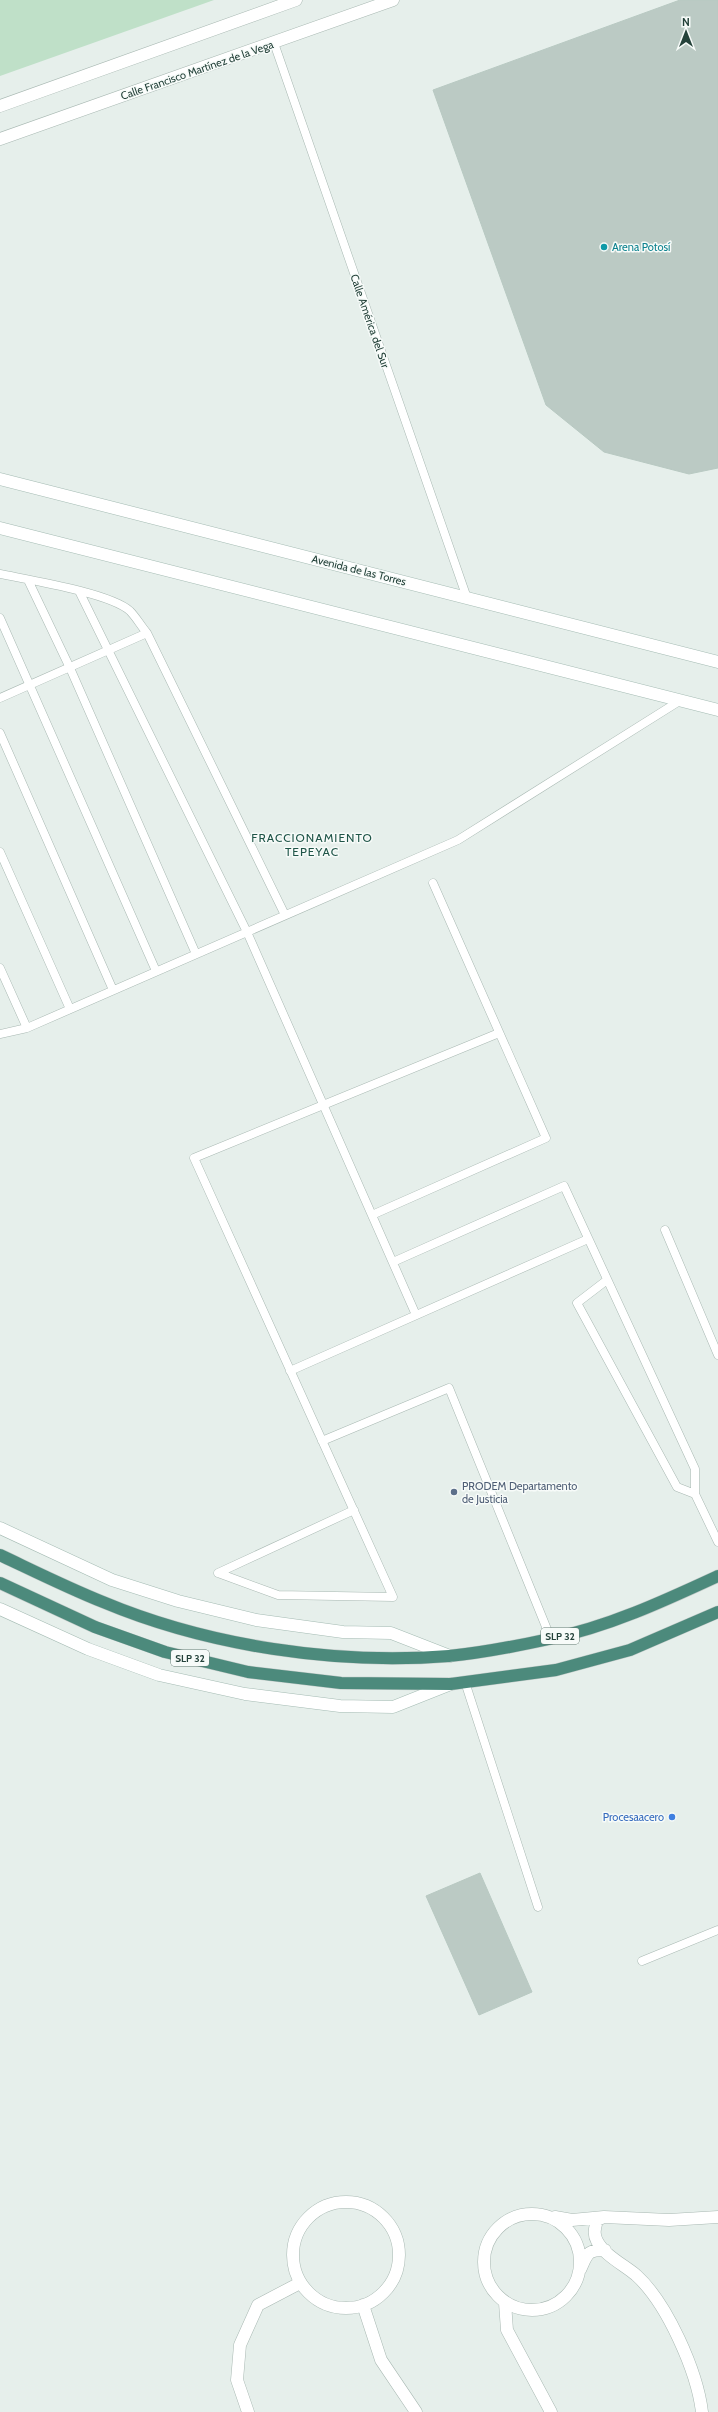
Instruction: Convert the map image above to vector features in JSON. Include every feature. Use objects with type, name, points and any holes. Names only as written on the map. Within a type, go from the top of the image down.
[{"type":"highway","name":"SLP 32","points":[[0,1555],[104,1603],[172,1626],[252,1646],[342,1656],[450,1656],[551,1639],[627,1615],[718,1576]]},
{"type":"highway","name":"SLP 32","points":[[0,1583],[95,1627],[165,1652],[248,1672],[341,1683],[392,1685],[451,1684],[556,1670],[630,1650],[718,1612]]},
{"type":"main road","points":[[0,106],[296,0]]},
{"type":"main road","name":"Calle Francisco Martínez de la Vega","points":[[0,139],[393,0]]},
{"type":"main road","name":"Avenida de las Torres","points":[[0,479],[718,662]]},
{"type":"main road","points":[[0,528],[718,710]]},
{"type":"main road","points":[[0,1528],[112,1580],[178,1601],[256,1620],[343,1632],[391,1633],[450,1656]]},
{"type":"main road","points":[[0,1609],[88,1649],[159,1675],[245,1694],[340,1706],[393,1707],[451,1684]]},
{"type":"main road","points":[[340,2202],[363,2205],[379,2214],[391,2227],[396,2238],[398,2261],[390,2283],[378,2296],[363,2305],[345,2308],[324,2304],[307,2291],[300,2283],[293,2260],[293,2249],[296,2237],[304,2222],[318,2210],[328,2205],[340,2202]]},
{"type":"main road","points":[[605,2250],[594,2250],[588,2254],[569,2294],[550,2307],[527,2310],[505,2303],[488,2284],[483,2262],[488,2239],[504,2222],[526,2214],[572,2220],[604,2217],[669,2220],[718,2217]]},
{"type":"main road","points":[[550,2217],[568,2228],[574,2238],[579,2250],[579,2273]]},
{"type":"main road","points":[[604,2217],[597,2220],[594,2229],[597,2242],[637,2276],[659,2304],[689,2361],[702,2412]]},
{"type":"main road","points":[[248,2412],[237,2380],[240,2345],[258,2305],[300,2283]]},
{"type":"main road","points":[[505,2303],[506,2330],[551,2412]]},
{"type":"main road","points":[[363,2305],[381,2360],[416,2412]]},
{"type":"lane","name":"Calle América del Sur","points":[[274,43],[466,598]]},
{"type":"lane","points":[[0,574],[79,591],[120,605],[130,611],[147,633],[285,915]]},
{"type":"lane","points":[[28,580],[70,668],[196,954]]},
{"type":"lane","points":[[79,591],[247,932],[416,1315]]},
{"type":"lane","points":[[0,618],[156,971]]},
{"type":"lane","points":[[0,698],[147,633]]},
{"type":"lane","points":[[0,1034],[27,1028],[458,840],[681,700]]},
{"type":"lane","points":[[0,733],[113,990]]},
{"type":"lane","points":[[0,852],[70,1009]]},
{"type":"lane","points":[[372,1215],[546,1138],[433,883]]},
{"type":"lane","points":[[0,968],[27,1028]]},
{"type":"lane","points":[[354,1510],[218,1573],[278,1595],[393,1597],[354,1510],[290,1371],[194,1158],[499,1033]]},
{"type":"lane","points":[[393,1262],[564,1186],[695,1469],[695,1494],[718,1542]]},
{"type":"lane","points":[[665,1230],[718,1355]]},
{"type":"lane","points":[[290,1371],[588,1239]]},
{"type":"lane","points":[[608,1280],[577,1302],[677,1487],[695,1494]]},
{"type":"lane","points":[[322,1441],[449,1388],[551,1639]]},
{"type":"lane","points":[[465,1682],[538,1907]]},
{"type":"lane","points":[[642,1961],[718,1930]]},
{"type":"green space","points":[[0,0],[214,0],[0,76]]},
{"type":"building","name":"Arena Potosí","points":[[680,0],[718,0],[718,468],[689,474],[604,452],[546,405],[433,90]]},
{"type":"building","points":[[480,1873],[532,1992],[479,2015],[426,1896]]},
{"type":"place","name":"Arena Potosí","points":[[604,247]]},
{"type":"place","name":"PRODEM Departamento de Justicia","points":[[454,1492]]},
{"type":"place","name":"Procesaacero","points":[[672,1817]]},
{"type":"district","name":"FRACCIONAMIENTO TEPEYAC","points":[[312,844]]}]
